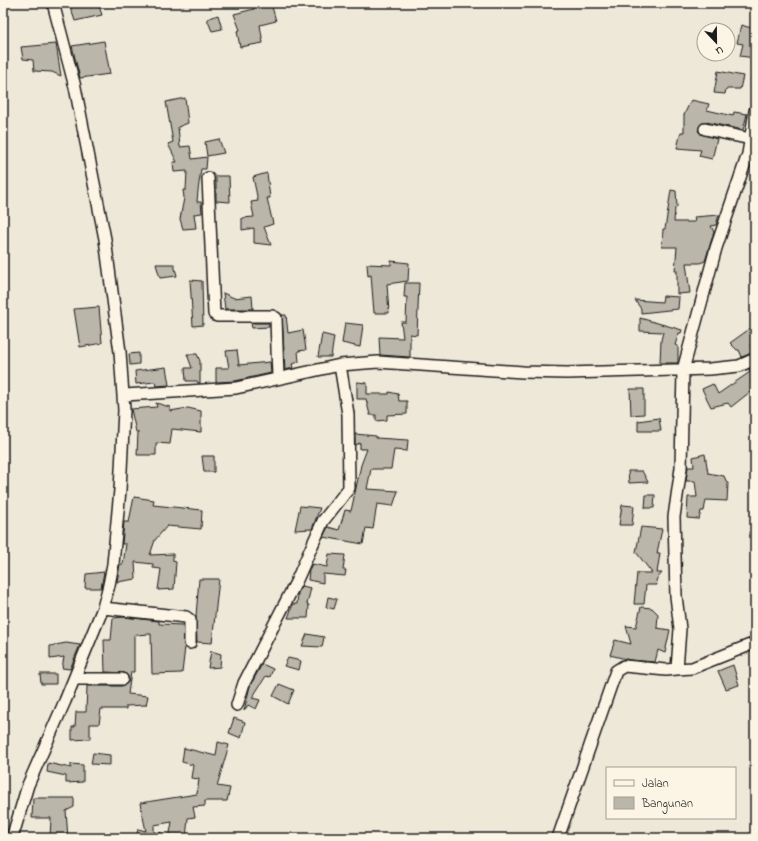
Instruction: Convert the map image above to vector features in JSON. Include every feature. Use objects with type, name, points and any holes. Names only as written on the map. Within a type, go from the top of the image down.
[{"type":"street","points":[[12,838],[28,785],[103,608],[112,574],[120,490],[124,395],[120,352],[105,239],[75,87],[53,3]]},
{"type":"street","points":[[676,669],[680,629],[676,596],[674,517],[681,468],[683,370],[716,248],[753,139],[755,111]]},
{"type":"street","points":[[705,129],[753,139]]},
{"type":"street","points":[[208,178],[214,314],[217,316],[272,316],[276,318],[278,378]]},
{"type":"street","points":[[124,395],[228,388],[340,365],[378,362],[550,373],[683,370],[739,366],[755,359]]},
{"type":"street","points":[[236,705],[244,684],[296,582],[323,521],[349,488],[348,414],[340,365]]},
{"type":"street","points":[[103,608],[186,617],[190,620],[191,625],[190,644]]},
{"type":"street","points":[[558,838],[616,671],[624,666],[666,670],[692,668],[755,643]]},
{"type":"street","points":[[74,679],[122,679]]},
{"type":"building","points":[[69,3],[98,3],[102,15],[75,21]]},
{"type":"building","points":[[262,3],[271,3],[276,21],[260,25],[263,43],[240,47],[237,31],[240,30],[234,14],[254,9],[252,6]]},
{"type":"building","points":[[218,15],[222,29],[212,31],[207,19]]},
{"type":"building","points":[[741,25],[755,29],[755,58],[740,56],[743,44],[737,43]]},
{"type":"building","points":[[104,41],[110,74],[80,78],[72,46]]},
{"type":"building","points":[[56,44],[61,76],[52,72],[34,71],[33,60],[23,59],[21,47]]},
{"type":"building","points":[[718,71],[743,76],[740,89],[726,89],[725,94],[714,93]]},
{"type":"building","points":[[185,98],[188,123],[178,127],[180,147],[190,146],[192,159],[207,157],[206,169],[201,169],[197,202],[201,202],[202,213],[194,214],[196,228],[183,229],[180,219],[184,198],[183,190],[186,190],[187,171],[174,172],[173,162],[177,162],[168,144],[173,142],[166,102]]},
{"type":"building","points":[[691,100],[709,104],[707,110],[733,116],[734,112],[747,114],[743,130],[706,122],[700,125],[698,131],[701,134],[717,139],[712,159],[699,156],[701,150],[677,148],[681,132],[684,132],[684,115]]},
{"type":"building","points":[[219,139],[224,153],[207,156],[205,142]]},
{"type":"building","points":[[267,173],[270,198],[267,198],[273,224],[264,227],[271,245],[254,243],[254,228],[242,230],[242,218],[254,217],[251,202],[258,201],[253,177]]},
{"type":"building","points":[[216,176],[229,176],[230,202],[216,201]]},
{"type":"building","points":[[671,190],[676,191],[677,207],[675,208],[674,222],[695,222],[694,217],[719,215],[716,225],[711,226],[714,232],[705,261],[700,263],[686,263],[690,293],[677,294],[677,271],[675,271],[677,247],[662,247],[663,229],[665,229]]},
{"type":"building","points":[[391,261],[409,263],[408,281],[387,284],[389,313],[374,313],[371,275],[368,276],[367,264],[391,265]]},
{"type":"building","points":[[156,264],[174,264],[177,276],[160,278]]},
{"type":"building","points":[[190,280],[202,281],[203,325],[193,326]]},
{"type":"building","points":[[405,283],[419,283],[417,335],[410,334],[410,357],[380,355],[379,337],[403,338],[401,322],[406,322],[407,297],[404,297]]},
{"type":"building","points":[[223,293],[234,298],[252,296],[253,309],[225,309]]},
{"type":"building","points":[[663,296],[679,297],[678,309],[641,313],[641,309],[635,300],[662,302]]},
{"type":"building","points":[[99,307],[102,343],[80,347],[74,309]]},
{"type":"building","points":[[282,315],[286,315],[288,333],[303,330],[306,350],[298,351],[299,362],[292,364],[293,368],[285,370]]},
{"type":"building","points":[[640,318],[682,330],[681,333],[679,333],[675,345],[678,346],[678,363],[660,363],[661,340],[663,332],[640,331]]},
{"type":"building","points":[[251,323],[269,323],[269,327],[252,328]]},
{"type":"building","points":[[345,323],[363,325],[360,347],[342,343]]},
{"type":"building","points":[[755,325],[755,341],[750,345],[754,352],[742,357],[739,350],[737,350],[730,343]]},
{"type":"building","points":[[322,334],[334,337],[331,357],[318,357]]},
{"type":"building","points":[[237,350],[239,365],[270,362],[271,373],[235,381],[216,382],[216,368],[229,368],[226,351]]},
{"type":"building","points":[[139,353],[139,364],[130,365],[129,354]]},
{"type":"building","points":[[187,354],[197,354],[200,361],[200,383],[197,381],[186,381],[185,368],[192,368]]},
{"type":"building","points":[[166,367],[169,385],[156,386],[155,382],[136,384],[135,371]]},
{"type":"building","points":[[755,367],[755,388],[731,407],[728,403],[711,407],[702,389],[713,384],[718,394],[750,372],[749,369]]},
{"type":"building","points":[[357,382],[367,383],[367,394],[389,394],[389,392],[398,394],[399,401],[407,401],[407,414],[387,415],[387,420],[376,421],[376,415],[370,415],[366,399],[357,399]]},
{"type":"building","points":[[630,389],[644,389],[644,414],[631,415]]},
{"type":"building","points":[[156,403],[170,407],[170,411],[188,408],[201,411],[201,432],[172,429],[170,444],[156,443],[156,455],[137,455],[138,432],[136,432],[131,409],[157,407]]},
{"type":"building","points":[[659,418],[661,431],[638,431],[638,421]]},
{"type":"building","points":[[355,434],[376,436],[376,438],[408,440],[407,451],[394,450],[391,469],[371,469],[367,489],[398,491],[393,506],[377,504],[373,529],[366,528],[363,544],[323,537],[328,527],[339,530],[345,510],[351,511],[361,465],[367,449],[360,449],[360,443],[355,445]]},
{"type":"building","points":[[705,454],[708,473],[724,476],[728,483],[727,501],[706,500],[704,511],[701,511],[699,519],[687,518],[688,497],[697,497],[695,481],[686,481],[688,467],[694,467],[693,457]]},
{"type":"building","points":[[202,456],[214,456],[214,472],[204,472]]},
{"type":"building","points":[[628,471],[642,471],[648,482],[629,483]]},
{"type":"building","points":[[646,495],[655,495],[654,508],[645,508]]},
{"type":"building","points":[[134,497],[154,500],[153,505],[202,510],[201,529],[167,526],[155,540],[150,555],[173,554],[173,561],[176,562],[174,589],[158,590],[161,569],[153,568],[153,564],[135,562],[136,579],[117,582],[120,564],[123,564],[126,544],[122,544],[124,522],[129,522]]},
{"type":"building","points":[[622,505],[634,506],[632,525],[619,525]]},
{"type":"building","points":[[300,506],[320,508],[312,529],[295,530]]},
{"type":"building","points":[[641,527],[662,529],[657,553],[660,553],[657,573],[662,573],[656,580],[657,585],[646,585],[644,604],[634,604],[637,573],[652,573],[636,552]]},
{"type":"building","points":[[329,554],[345,555],[343,570],[346,570],[345,576],[323,574],[323,583],[308,580],[309,570],[312,564],[327,567]]},
{"type":"building","points":[[104,572],[101,588],[85,588],[86,574]]},
{"type":"building","points":[[199,579],[219,579],[212,643],[197,642],[196,616]]},
{"type":"building","points":[[302,586],[311,588],[307,604],[309,605],[308,618],[288,618],[293,604],[297,604],[298,593]]},
{"type":"building","points":[[328,597],[337,599],[334,609],[326,607]]},
{"type":"building","points":[[641,607],[652,608],[658,614],[657,628],[670,630],[665,653],[658,650],[655,662],[630,660],[610,655],[615,640],[631,644],[626,626],[636,627]]},
{"type":"building","points":[[124,617],[159,621],[159,624],[183,625],[185,647],[182,673],[152,674],[151,634],[134,635],[134,672],[131,672],[128,694],[148,696],[146,705],[126,706],[126,709],[101,709],[99,724],[90,724],[90,739],[72,740],[72,727],[75,727],[76,712],[86,712],[87,686],[122,686],[128,682],[128,676],[125,673],[105,672],[104,640],[111,640],[113,618]]},
{"type":"building","points":[[307,634],[324,637],[322,647],[302,646]]},
{"type":"building","points":[[66,643],[80,645],[70,669],[62,668],[64,657],[50,659],[50,646]]},
{"type":"building","points":[[211,651],[221,654],[220,667],[208,668]]},
{"type":"building","points":[[288,658],[301,661],[299,670],[284,666]]},
{"type":"building","points":[[262,664],[273,669],[270,677],[266,676],[252,698],[260,700],[256,709],[248,705],[244,711],[250,686]]},
{"type":"building","points":[[733,665],[739,685],[726,689],[718,671]]},
{"type":"building","points":[[40,674],[56,674],[56,684],[41,684]]},
{"type":"building","points":[[279,684],[294,690],[288,704],[273,696]]},
{"type":"building","points":[[234,718],[245,722],[241,738],[229,733]]},
{"type":"building","points":[[218,742],[229,745],[217,786],[230,788],[227,801],[205,801],[205,806],[193,807],[195,817],[188,818],[186,838],[169,838],[172,822],[154,825],[154,832],[162,833],[162,838],[136,838],[138,829],[146,831],[140,803],[197,794],[199,779],[191,778],[193,765],[182,762],[184,748],[216,756]]},
{"type":"building","points":[[93,753],[110,755],[110,765],[91,764]]},
{"type":"building","points":[[48,763],[71,768],[71,764],[83,765],[83,782],[66,783],[66,776],[47,772]]},
{"type":"building","points":[[33,798],[74,798],[74,807],[66,811],[68,838],[50,838],[51,818],[32,818]]}]
